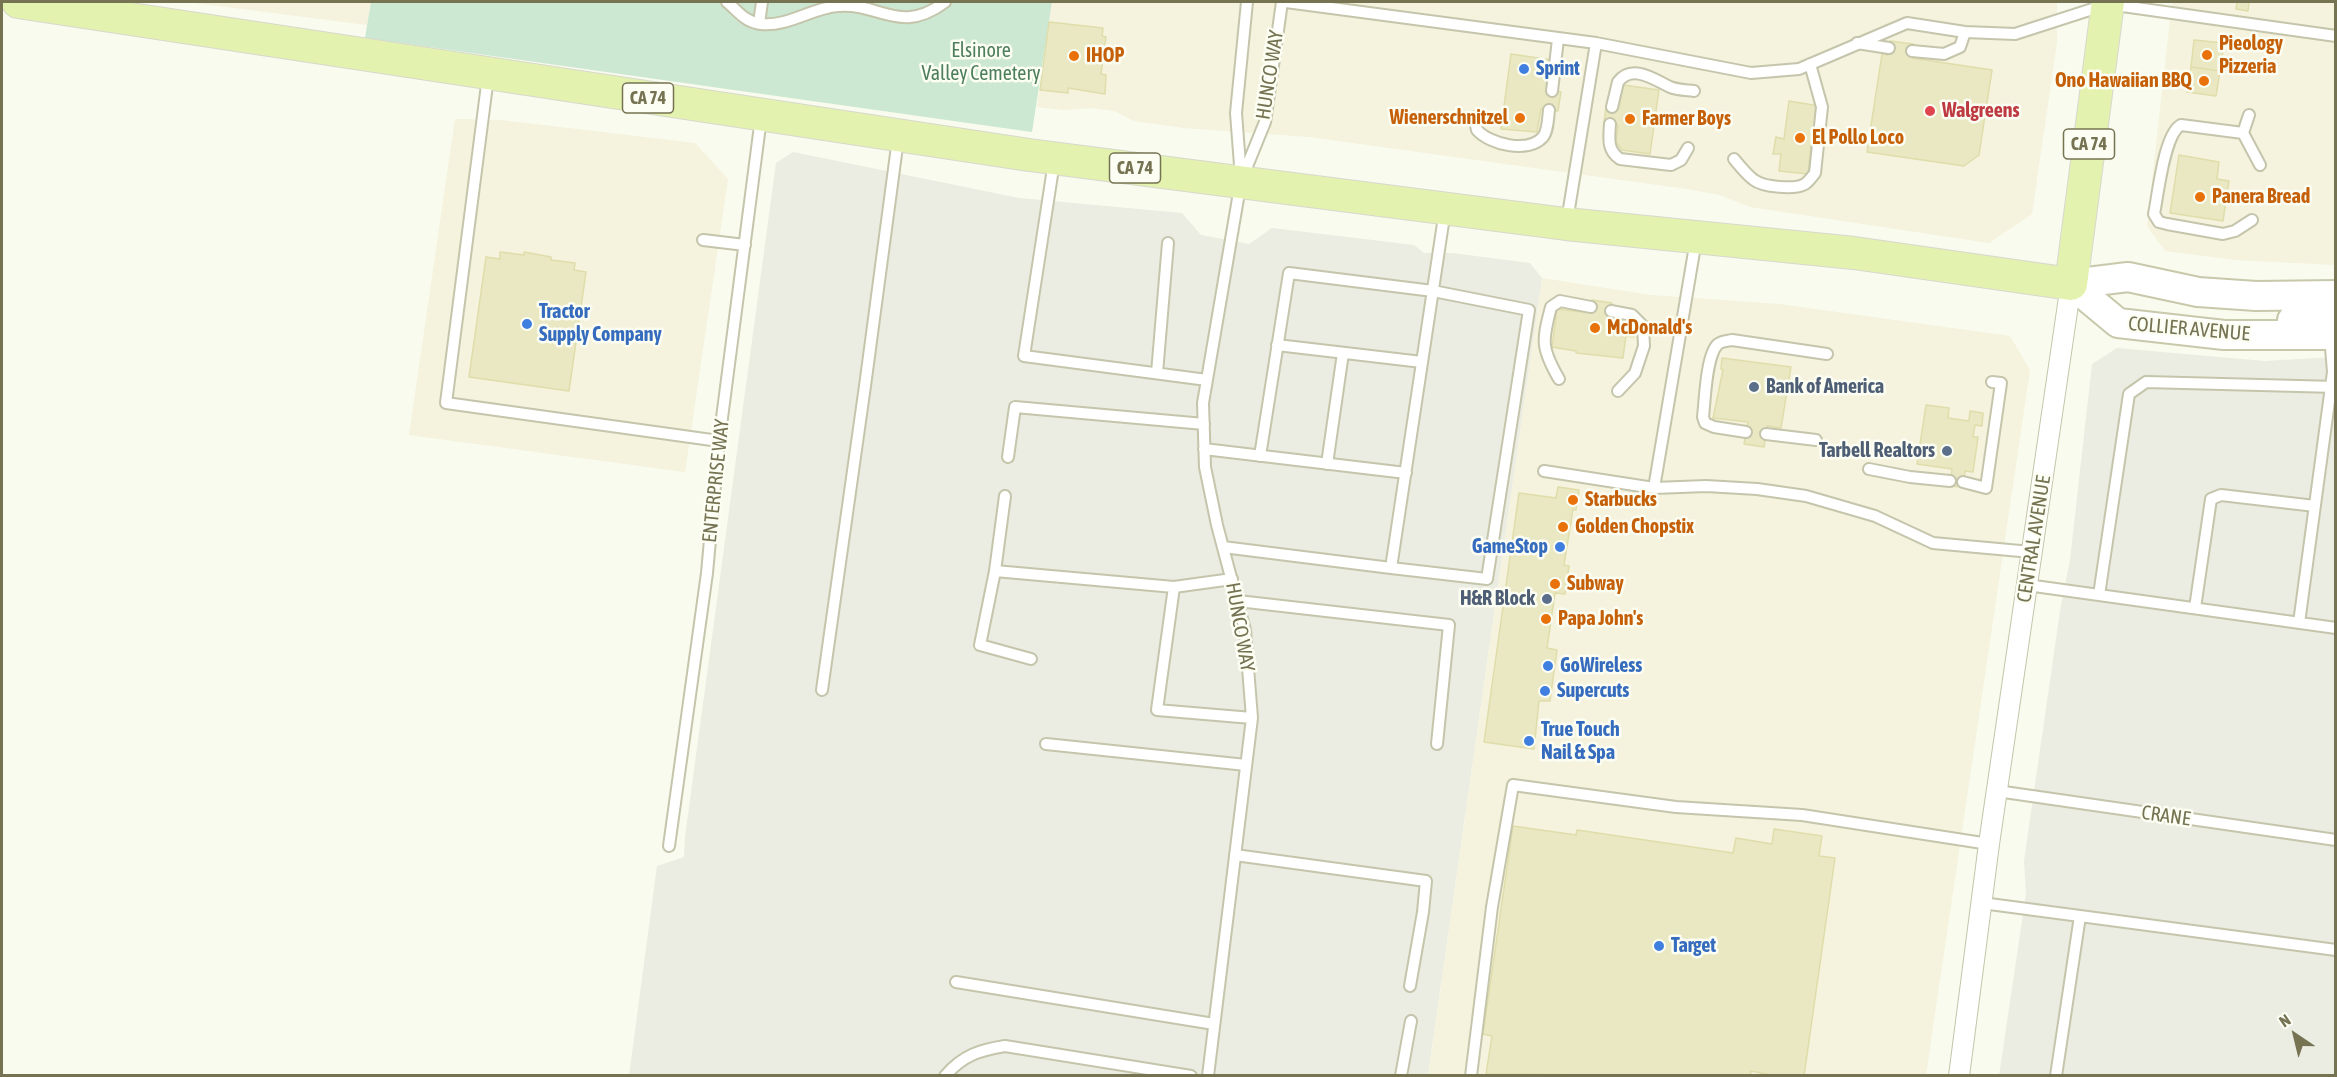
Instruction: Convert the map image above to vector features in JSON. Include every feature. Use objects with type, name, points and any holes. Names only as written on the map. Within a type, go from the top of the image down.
[{"type":"main road","name":"CA 74","points":[[18,2],[1042,157],[1445,210],[1854,253],[2071,284]]},
{"type":"main road","name":"CENTRAL AVENUE","points":[[2071,284],[2108,3]]},
{"type":"main road","name":"COLLIER AVENUE","points":[[2071,284],[2128,277],[2198,292],[2256,296],[2336,295]]},
{"type":"main road","name":"COLLIER AVENUE","points":[[2071,284],[2118,323],[2224,335],[2251,335],[2282,321],[2334,329]]},
{"type":"street","name":"CENTRAL AVENUE","points":[[1959,1076],[1989,844],[2071,284]]},
{"type":"lane","points":[[728,2],[746,20],[776,25],[838,5],[855,6],[891,17],[910,17],[936,8],[945,2]]},
{"type":"lane","points":[[759,23],[762,2]]},
{"type":"lane","name":"HUNCO WAY","points":[[1241,182],[1236,113],[1247,2]]},
{"type":"lane","points":[[1284,2],[1596,43],[1751,73],[1798,69],[1907,23],[1965,32],[2015,34],[2108,3],[2336,36]]},
{"type":"lane","name":"HUNCO WAY","points":[[1208,1076],[1252,718],[1245,630],[1205,467],[1203,403],[1241,182],[1265,122],[1284,2]]},
{"type":"lane","points":[[1912,51],[1944,54],[1960,46],[1965,32]]},
{"type":"lane","points":[[1552,91],[1558,39]]},
{"type":"lane","points":[[1566,224],[1596,43]]},
{"type":"lane","points":[[1856,43],[1889,48]]},
{"type":"lane","points":[[1734,159],[1753,180],[1761,184],[1792,188],[1810,180],[1815,173],[1822,113],[1818,89],[1810,64]]},
{"type":"lane","points":[[488,73],[446,403],[719,441]]},
{"type":"lane","points":[[1612,107],[1618,82],[1628,75],[1648,75],[1672,88],[1694,92]]},
{"type":"lane","points":[[1474,117],[1477,130],[1492,142],[1527,146],[1543,137],[1550,110]]},
{"type":"lane","name":"ENTERPRISE WAY","points":[[669,846],[707,573],[719,441],[761,115]]},
{"type":"lane","points":[[2249,115],[2243,133],[2260,165]]},
{"type":"lane","points":[[1610,124],[1609,145],[1616,157],[1620,159],[1671,165],[1681,160],[1688,148]]},
{"type":"lane","points":[[2243,133],[2181,125],[2177,127],[2168,146],[2154,214],[2159,222],[2223,234],[2235,231],[2252,220]]},
{"type":"lane","points":[[822,690],[866,386],[898,136]]},
{"type":"lane","points":[[1042,157],[1024,356],[1207,380]]},
{"type":"lane","points":[[1391,568],[1445,210]]},
{"type":"lane","points":[[1653,488],[1696,236]]},
{"type":"lane","points":[[703,240],[745,245]]},
{"type":"lane","points":[[1157,373],[1168,243]]},
{"type":"lane","points":[[1223,547],[1487,579],[1529,310],[1433,291],[1288,273],[1260,456]]},
{"type":"lane","points":[[1559,379],[1550,363],[1543,339],[1551,307],[1560,301],[1591,307]]},
{"type":"lane","points":[[1611,311],[1632,315],[1643,326],[1644,346],[1635,374],[1618,391]]},
{"type":"lane","points":[[2299,623],[2333,387],[2334,329]]},
{"type":"lane","points":[[1746,432],[1714,427],[1705,423],[1703,417],[1710,358],[1716,346],[1732,340],[1827,354]]},
{"type":"lane","points":[[1278,345],[1422,363]]},
{"type":"lane","points":[[1328,464],[1343,353]]},
{"type":"lane","points":[[1963,482],[1986,488],[2001,383],[1992,382]]},
{"type":"lane","points":[[2099,595],[2129,394],[2146,382],[2333,387]]},
{"type":"lane","points":[[1008,457],[1015,407],[1204,424]]},
{"type":"lane","points":[[1766,434],[1816,440]]},
{"type":"lane","points":[[1204,449],[1406,473]]},
{"type":"lane","points":[[1869,469],[1910,477],[1950,481]]},
{"type":"lane","points":[[1544,471],[1653,488],[1706,486],[1756,489],[1806,496],[1875,516],[1933,543],[2031,552]]},
{"type":"lane","points":[[1005,495],[995,571],[980,645],[1031,659]]},
{"type":"lane","points":[[2195,608],[2211,500],[2221,495],[2315,506]]},
{"type":"lane","points":[[995,571],[1174,587],[1232,579]]},
{"type":"lane","points":[[2026,585],[2336,628]]},
{"type":"lane","points":[[1174,587],[1157,710],[1252,718]]},
{"type":"lane","points":[[1238,601],[1449,625],[1437,744]]},
{"type":"lane","points":[[1046,744],[1246,765]]},
{"type":"lane","points":[[1471,1076],[1492,906],[1513,785],[1676,807],[1803,815],[1989,844]]},
{"type":"lane","name":"CRANE","points":[[1997,791],[2336,840]]},
{"type":"lane","points":[[1235,855],[1426,881],[1410,986]]},
{"type":"lane","points":[[1982,903],[2336,950]]},
{"type":"lane","points":[[2056,1076],[2080,916]]},
{"type":"lane","points":[[956,982],[1214,1024]]},
{"type":"lane","points":[[1401,1076],[1411,1022]]},
{"type":"lane","points":[[945,1076],[953,1067],[978,1050],[1005,1046],[1191,1076]]},
{"type":"shaded area","points":[[187,2],[371,2],[367,25]]},
{"type":"shaded area","points":[[1052,2],[2057,2],[2057,42],[2032,214],[1989,243],[1750,207],[1720,195],[1687,189],[1309,137],[1184,128],[1134,121],[1114,111],[1037,107]]},
{"type":"shaded area","points":[[2172,2],[2335,2],[2335,265],[2236,260],[2165,251],[2147,226]]},
{"type":"shaded area","points":[[455,119],[501,120],[695,143],[728,179],[685,472],[409,435]]},
{"type":"shaded area","points":[[793,152],[1019,198],[1182,213],[1201,235],[1249,244],[1272,228],[1414,245],[1424,253],[1452,253],[1530,263],[1542,278],[1428,1075],[629,1076],[657,866],[684,857],[776,163]]},
{"type":"shaded area","points":[[1542,278],[1651,295],[1779,304],[2010,336],[2030,370],[1926,1075],[1428,1076]]},
{"type":"shaded area","points":[[2117,348],[2264,361],[2335,357],[2335,1075],[1999,1076],[2026,894],[2024,861],[2060,611],[2070,560],[2092,364]]},
{"type":"green space","name":"Elsinore Valley Cemetery","points":[[371,2],[1052,2],[1032,132],[365,38]]},
{"type":"building","points":[[2237,2],[2249,2],[2248,11],[2236,9]]},
{"type":"building","name":"IHOP","points":[[1049,22],[1103,28],[1102,36],[1106,37],[1101,74],[1106,75],[1105,94],[1068,88],[1068,93],[1040,90]]},
{"type":"building","name":"Pieology Pizzeria","points":[[2194,40],[2224,43],[2220,71],[2191,67]]},
{"type":"building","name":"Walgreens","points":[[1890,41],[1913,44],[1912,58],[1992,70],[1979,155],[1964,166],[1867,152],[1882,54],[1888,55]]},
{"type":"building","points":[[1511,54],[1552,60],[1548,90],[1561,92],[1558,111],[1541,109],[1537,132],[1501,129]]},
{"type":"building","name":"Ono Hawaiian BBQ","points":[[2191,67],[2220,71],[2216,96],[2187,92]]},
{"type":"building","name":"Farmer Boys","points":[[1623,85],[1659,90],[1650,154],[1622,150],[1616,142],[1618,125],[1604,123],[1606,107],[1619,108]]},
{"type":"building","name":"El Pollo Loco","points":[[1789,101],[1819,106],[1815,144],[1811,144],[1808,174],[1779,171],[1781,154],[1773,154],[1776,137],[1784,139]]},
{"type":"building","name":"Panera Bread","points":[[2179,155],[2219,162],[2217,179],[2229,181],[2223,221],[2170,213]]},
{"type":"building","name":"Tractor Supply Company","points":[[500,252],[524,255],[524,252],[551,257],[551,260],[575,263],[574,270],[586,272],[569,391],[469,377],[486,257],[500,259]]},
{"type":"building","name":"McDonald's","points":[[1592,300],[1612,303],[1610,318],[1636,321],[1634,337],[1626,336],[1623,358],[1576,353],[1576,351],[1552,347],[1557,309],[1590,313]]},
{"type":"building","name":"Bank of America","points":[[1722,358],[1791,367],[1781,428],[1767,426],[1764,447],[1744,444],[1748,422],[1713,418],[1723,370],[1721,369]]},
{"type":"building","name":"Tarbell Realtors","points":[[1926,405],[1949,408],[1948,418],[1969,421],[1970,411],[1983,413],[1982,426],[1975,425],[1973,437],[1978,437],[1973,472],[1965,471],[1963,487],[1950,486],[1952,469],[1917,464]]},
{"type":"building","points":[[1558,487],[1579,490],[1576,510],[1573,509],[1564,565],[1569,566],[1565,594],[1555,593],[1547,648],[1557,650],[1550,701],[1539,701],[1534,749],[1484,742],[1519,493],[1556,498]]},
{"type":"building","name":"Target","points":[[1513,826],[1576,835],[1577,830],[1733,853],[1736,838],[1772,844],[1774,829],[1822,836],[1819,856],[1835,858],[1804,1076],[1776,1076],[1751,1071],[1750,1076],[1486,1074],[1492,1036],[1483,1034]]},
{"type":"place","name":"Pieology Pizzeria","points":[[2207,55]]},
{"type":"place","name":"IHOP","points":[[1074,56]]},
{"type":"place","name":"Sprint","points":[[1524,69]]},
{"type":"place","name":"Ono Hawaiian BBQ","points":[[2204,81]]},
{"type":"place","name":"Walgreens","points":[[1930,111]]},
{"type":"place","name":"Wienerschnitzel","points":[[1520,118]]},
{"type":"place","name":"Farmer Boys","points":[[1630,119]]},
{"type":"place","name":"El Pollo Loco","points":[[1800,138]]},
{"type":"place","name":"Panera Bread","points":[[2200,197]]},
{"type":"place","name":"Tractor Supply Company","points":[[527,324]]},
{"type":"place","name":"McDonald's","points":[[1595,328]]},
{"type":"place","name":"Bank of America","points":[[1754,387]]},
{"type":"place","name":"Tarbell Realtors","points":[[1947,451]]},
{"type":"place","name":"Starbucks","points":[[1573,500]]},
{"type":"place","name":"Golden Chopstix","points":[[1563,527]]},
{"type":"place","name":"GameStop","points":[[1560,547]]},
{"type":"place","name":"Subway","points":[[1555,584]]},
{"type":"place","name":"H&R Block","points":[[1547,599]]},
{"type":"place","name":"Papa John's","points":[[1546,619]]},
{"type":"place","name":"GoWireless","points":[[1548,666]]},
{"type":"place","name":"Supercuts","points":[[1545,691]]},
{"type":"place","name":"True Touch Nail & Spa","points":[[1529,741]]},
{"type":"place","name":"Target","points":[[1659,946]]}]
